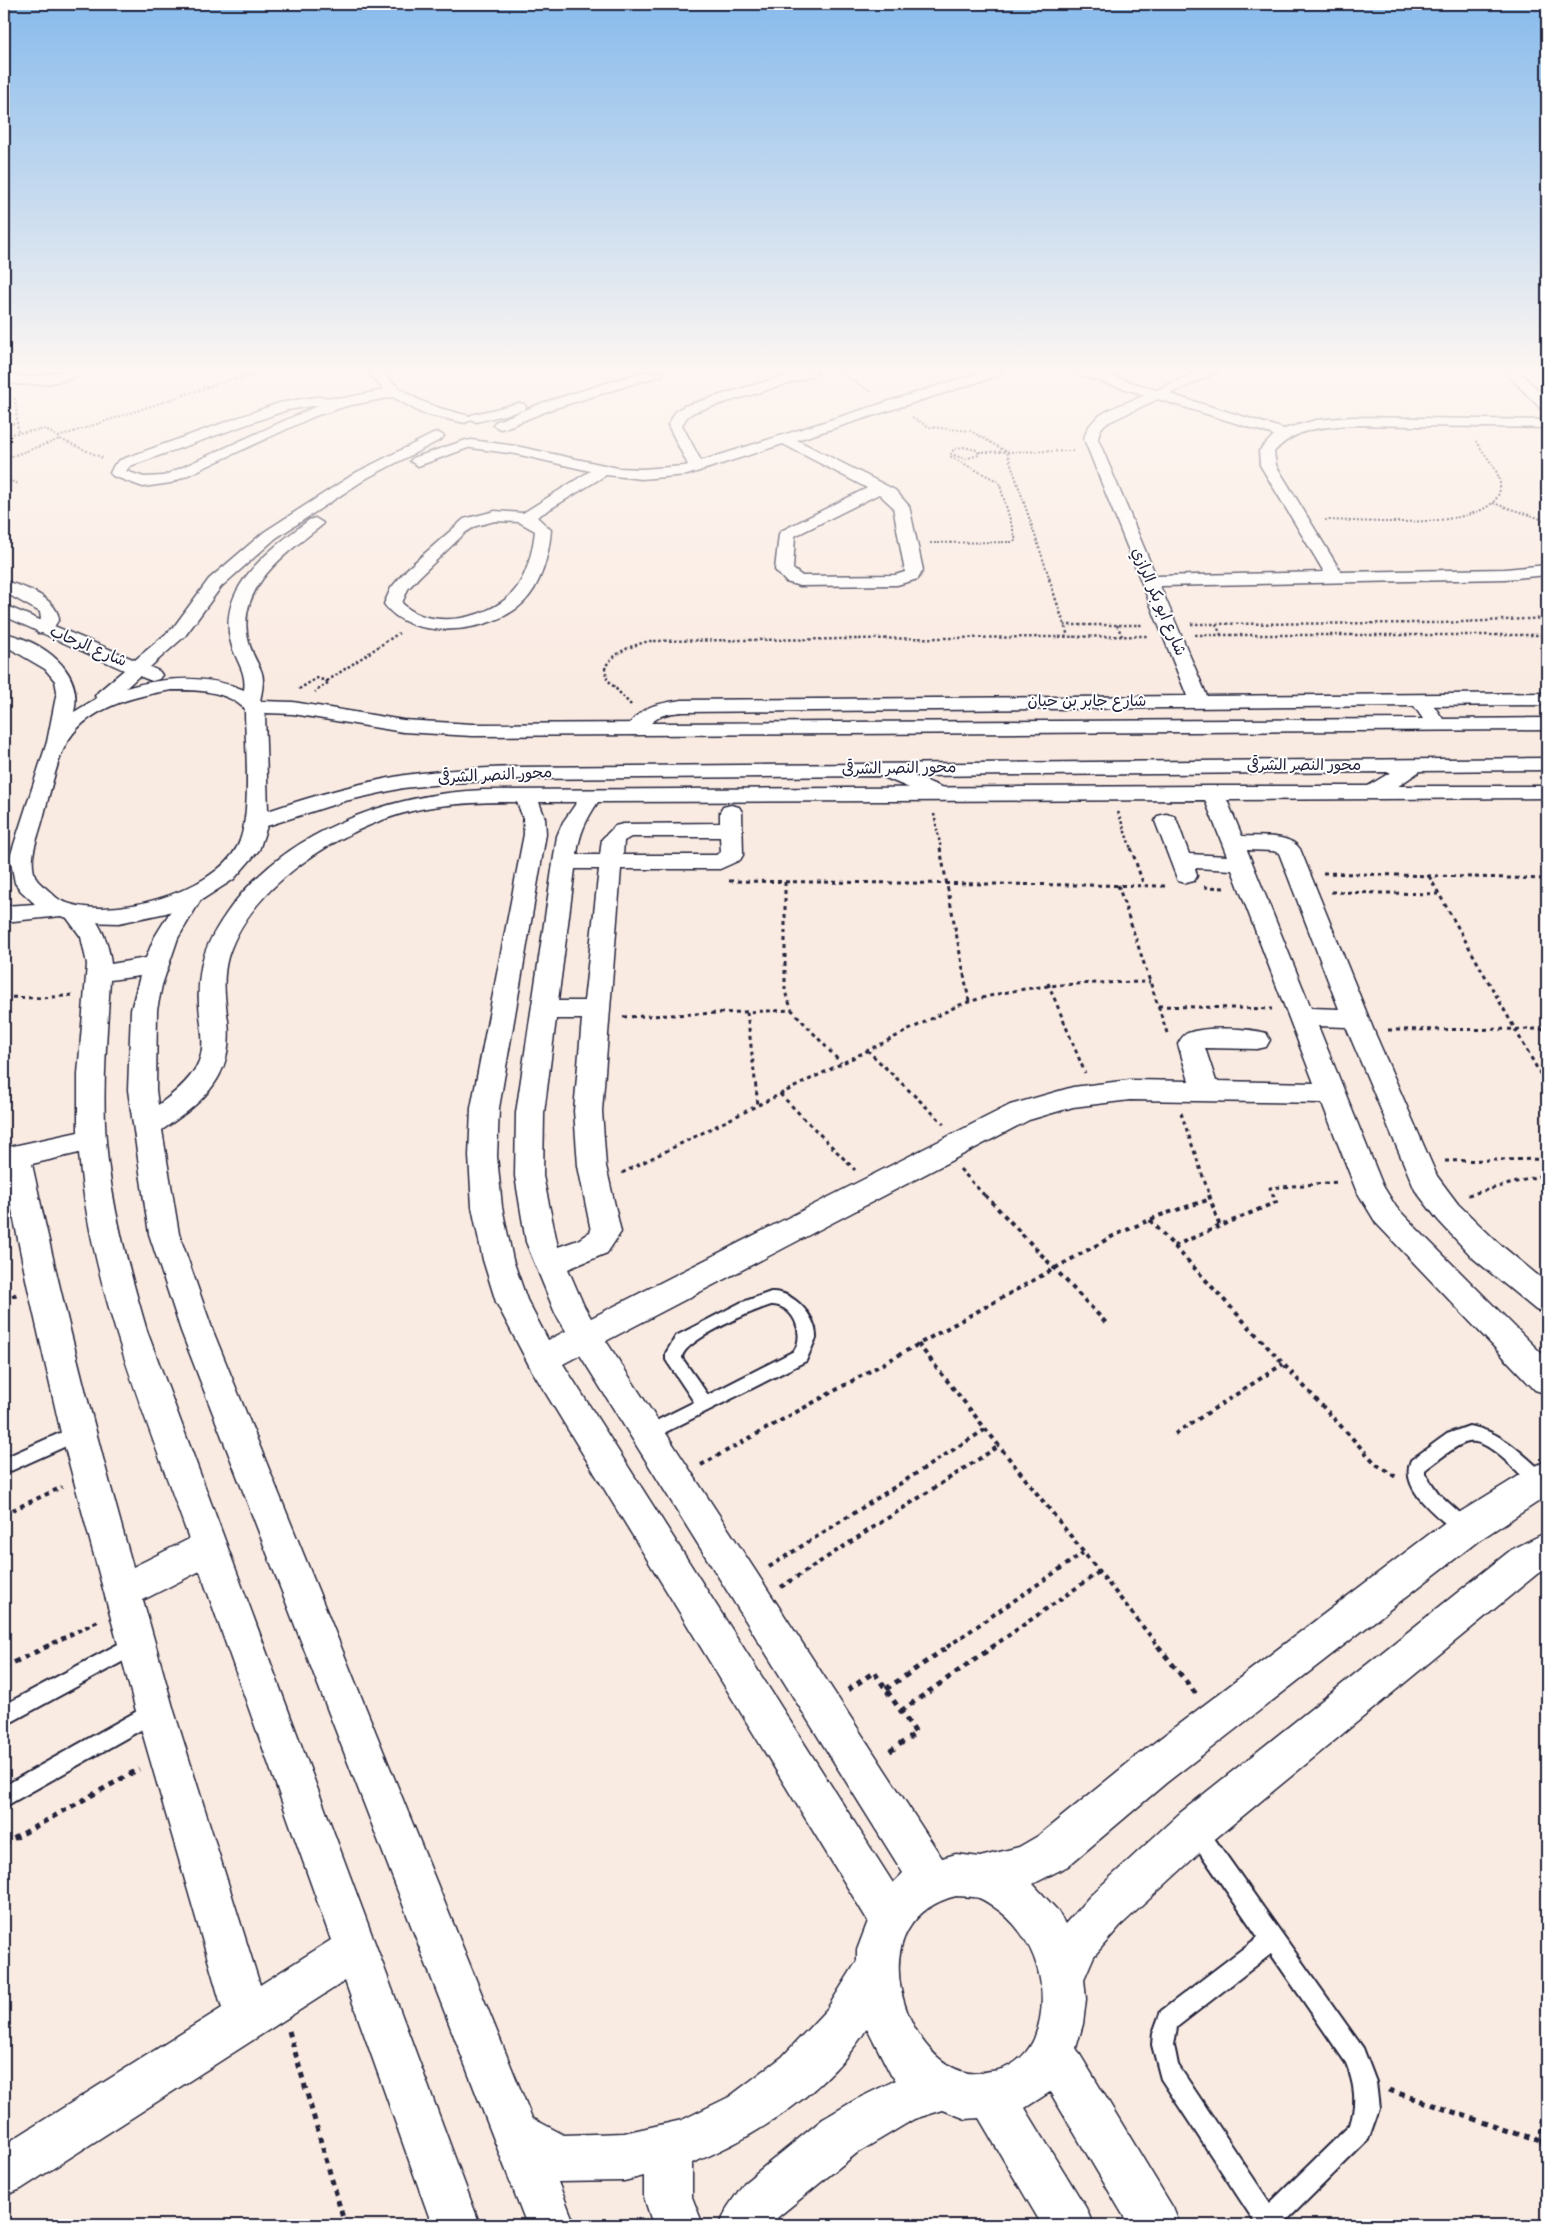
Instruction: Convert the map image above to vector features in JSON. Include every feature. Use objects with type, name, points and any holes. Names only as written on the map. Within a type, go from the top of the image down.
[{"type":"street","points":[[126,476],[143,482],[160,481],[171,476]]},
{"type":"street","points":[[359,476],[270,535],[215,583],[179,632],[96,705],[63,730],[54,746],[21,857],[22,872],[29,886],[41,898],[67,911],[94,937],[98,950],[98,982],[91,1078],[92,1140],[112,1262],[131,1330],[453,2222]]},
{"type":"street","points":[[4,914],[67,911],[121,915],[161,906],[191,896],[212,885],[242,860],[251,847],[256,834],[257,822],[253,704],[256,687],[255,673],[240,646],[236,631],[237,606],[252,578],[301,534],[355,496],[390,476]]},
{"type":"street","points":[[525,518],[593,476]]},
{"type":"street","points":[[856,476],[889,493],[901,506],[914,573],[904,579],[800,581],[792,578],[784,570],[787,537],[790,530],[879,488]]},
{"type":"street","name":"شارع ابو بكر الرازي","points":[[1105,476],[1199,702]]},
{"type":"street","points":[[1275,476],[1336,578]]},
{"type":"street","points":[[495,516],[525,518],[539,524],[543,530],[543,536],[526,588],[513,603],[492,616],[473,621],[447,624],[418,620],[403,614],[393,604],[400,588],[413,573],[470,522],[495,516]]},
{"type":"street","points":[[1149,581],[1505,574],[1547,570]]},
{"type":"street","points":[[4,586],[41,603],[49,610],[50,619],[44,629]]},
{"type":"street","name":"شارع الرحاب","points":[[4,610],[172,684]]},
{"type":"street","points":[[4,630],[25,620]]},
{"type":"street","name":"شارع الرحاب","points":[[4,638],[41,658],[63,677],[67,691],[65,710],[54,746]]},
{"type":"street","points":[[96,705],[129,693],[172,684],[196,684],[236,692],[253,704],[292,708],[403,726],[472,730],[639,723],[1547,724]]},
{"type":"street","name":"شارع جابر بن حيان","points":[[639,723],[659,709],[707,705],[1547,699]]},
{"type":"street","points":[[1420,700],[1437,724]]},
{"type":"street","name":"محور النصر الشرقى","points":[[257,822],[323,800],[388,785],[454,776],[520,773],[1547,764]]},
{"type":"street","points":[[1376,791],[1416,765]]},
{"type":"street","points":[[879,769],[934,794]]},
{"type":"street","points":[[147,1126],[188,1096],[208,1071],[216,1047],[210,987],[217,956],[231,925],[242,908],[272,877],[322,842],[383,813],[444,799],[526,797],[1376,791],[1547,792]]},
{"type":"street","points":[[1213,792],[1365,1180],[1386,1215],[1408,1240],[1547,1379]]},
{"type":"street","points":[[564,862],[720,862],[732,855],[730,830],[731,796]]},
{"type":"street","points":[[526,797],[534,818],[535,834],[485,1108],[483,1156],[487,1207],[498,1260],[512,1302],[542,1359],[891,1918]]},
{"type":"street","points":[[591,797],[571,829],[564,862],[530,1113],[529,1176],[541,1242],[571,1313],[932,1881]]},
{"type":"street","points":[[1166,820],[1186,878],[1238,853],[1284,845],[1289,849],[1415,1162],[1425,1182],[1485,1250],[1547,1301]]},
{"type":"street","points":[[4,855],[29,826]]},
{"type":"street","points":[[550,1262],[595,1246],[603,1240],[606,1232],[606,1224],[592,1166],[588,1111],[595,1014],[613,839],[623,831],[730,830]]},
{"type":"street","points":[[191,896],[166,938],[156,964],[144,1010],[142,1090],[164,1234],[197,1331],[551,2225]]},
{"type":"street","points":[[98,982],[156,964]]},
{"type":"street","points":[[543,1010],[595,1014]]},
{"type":"street","points":[[1299,1013],[1359,1024]]},
{"type":"street","points":[[1188,1091],[1191,1044],[1196,1040],[1257,1040]]},
{"type":"street","points":[[542,1359],[1020,1112],[1073,1097],[1130,1090],[1330,1093]]},
{"type":"street","points":[[92,1140],[10,1158],[78,1433],[155,1711],[168,1753],[263,2007]]},
{"type":"street","points":[[981,1878],[1026,1866],[1052,1851],[1216,1720],[1465,1529],[1544,1479]]},
{"type":"street","points":[[125,1599],[210,1547]]},
{"type":"street","points":[[1062,1976],[1079,1941],[1105,1911],[1195,1828],[1524,1562],[1547,1549]]},
{"type":"street","points":[[956,1875],[981,1878],[1003,1887],[1030,1909],[1041,1923],[1054,1948],[1062,1976],[1064,2001],[1061,2027],[1052,2051],[1041,2068],[1027,2082],[1010,2091],[992,2097],[967,2096],[942,2088],[919,2072],[901,2052],[887,2026],[879,1998],[877,1970],[882,1942],[891,1918],[903,1902],[916,1890],[932,1881],[956,1875]]},
{"type":"street","points":[[4,2172],[356,1949]]},
{"type":"street","points":[[516,2135],[560,2159],[624,2157],[687,2142],[745,2113],[798,2073],[843,2025],[877,1970]]},
{"type":"street","points":[[1052,2051],[1156,2225]]},
{"type":"street","points":[[744,2225],[761,2200],[840,2136],[873,2114],[907,2098],[942,2088]]},
{"type":"street","points":[[992,2097],[1069,2225]]},
{"type":"street","points":[[671,2146],[666,2183],[674,2218],[679,2225]]},
{"type":"lane","points":[[648,1432],[705,1404],[800,1356],[809,1340],[808,1332],[790,1304],[776,1297],[760,1301],[682,1341],[677,1347],[674,1360],[705,1404]]},
{"type":"lane","points":[[4,1466],[78,1433]]},
{"type":"lane","points":[[1465,1529],[1418,1482],[1416,1476],[1417,1466],[1458,1436],[1476,1434],[1493,1440],[1544,1479]]},
{"type":"lane","points":[[4,1716],[136,1643]]},
{"type":"lane","points":[[4,1797],[155,1711]]},
{"type":"lane","points":[[1195,1828],[1273,1939],[1355,2056],[1365,2082],[1367,2109],[1360,2132],[1267,2224],[1170,2071],[1163,2052],[1163,2034],[1169,2018],[1273,1939]]},
{"type":"path","points":[[909,543],[1016,540],[999,482],[988,476]]},
{"type":"path","points":[[1015,476],[1068,636]]},
{"type":"path","points":[[1301,520],[1453,519],[1470,515],[1493,504],[1500,494],[1500,483],[1496,476]]},
{"type":"path","points":[[4,479],[19,484]]},
{"type":"path","points":[[1493,504],[1547,521]]},
{"type":"path","points":[[639,723],[607,679],[605,667],[613,656],[628,647],[649,641],[1122,636],[1216,624],[1442,623],[1547,618]]},
{"type":"path","points":[[327,681],[418,620]]},
{"type":"path","points":[[1216,624],[1221,635]]},
{"type":"path","points":[[1064,626],[1117,625],[1221,635],[1547,635]]},
{"type":"path","points":[[1117,625],[1122,636]]},
{"type":"path","points":[[1110,793],[1144,886]]},
{"type":"path","points":[[934,794],[947,883],[968,1001]]},
{"type":"path","points":[[1428,876],[1547,1086]]},
{"type":"path","points":[[1303,882],[1428,876],[1547,879]]},
{"type":"path","points":[[726,881],[1144,886],[1186,878],[1251,888]]},
{"type":"path","points":[[785,882],[785,992],[792,1010],[842,1063]]},
{"type":"path","points":[[1303,882],[1438,894]]},
{"type":"path","points":[[1118,885],[1188,1091],[1211,1199],[1220,1227]]},
{"type":"path","points":[[4,997],[42,998],[98,982]]},
{"type":"path","points":[[596,1185],[968,1001],[1013,988],[1048,983],[1150,982]]},
{"type":"path","points":[[1048,983],[1094,1094]]},
{"type":"path","points":[[1158,1006],[1299,1013]]},
{"type":"path","points":[[595,1014],[792,1010]]},
{"type":"path","points":[[747,1012],[758,1105]]},
{"type":"path","points":[[1359,1024],[1547,1029]]},
{"type":"path","points":[[867,1050],[952,1146],[1054,1268],[1108,1325]]},
{"type":"path","points":[[780,1094],[872,1189]]},
{"type":"path","points":[[1415,1162],[1547,1159]]},
{"type":"path","points":[[1441,1202],[1547,1174]]},
{"type":"path","points":[[1174,1246],[1276,1202],[1270,1188],[1365,1180]]},
{"type":"path","points":[[676,1478],[1113,1236],[1150,1220],[1211,1199]]},
{"type":"path","points":[[1150,1220],[1376,1464],[1396,1476],[1418,1482]]},
{"type":"path","points":[[918,1344],[1216,1720]]},
{"type":"path","points":[[1175,1434],[1283,1364]]},
{"type":"path","points":[[749,1593],[986,1430]]},
{"type":"path","points":[[749,1593],[999,1446]]},
{"type":"path","points":[[4,1514],[90,1474]]},
{"type":"path","points":[[886,1689],[1083,1553]]},
{"type":"path","points":[[901,1711],[1099,1572]]},
{"type":"path","points":[[4,1667],[125,1599]]},
{"type":"path","points":[[822,1708],[874,1672],[916,1732],[863,1772]]},
{"type":"path","points":[[4,1844],[168,1753]]},
{"type":"path","points":[[263,2007],[345,2225]]},
{"type":"path","points":[[1365,2082],[1541,2142]]},
{"type":"path","points":[[1547,2108],[1542,2117],[1541,2142],[1547,2155]]}]
